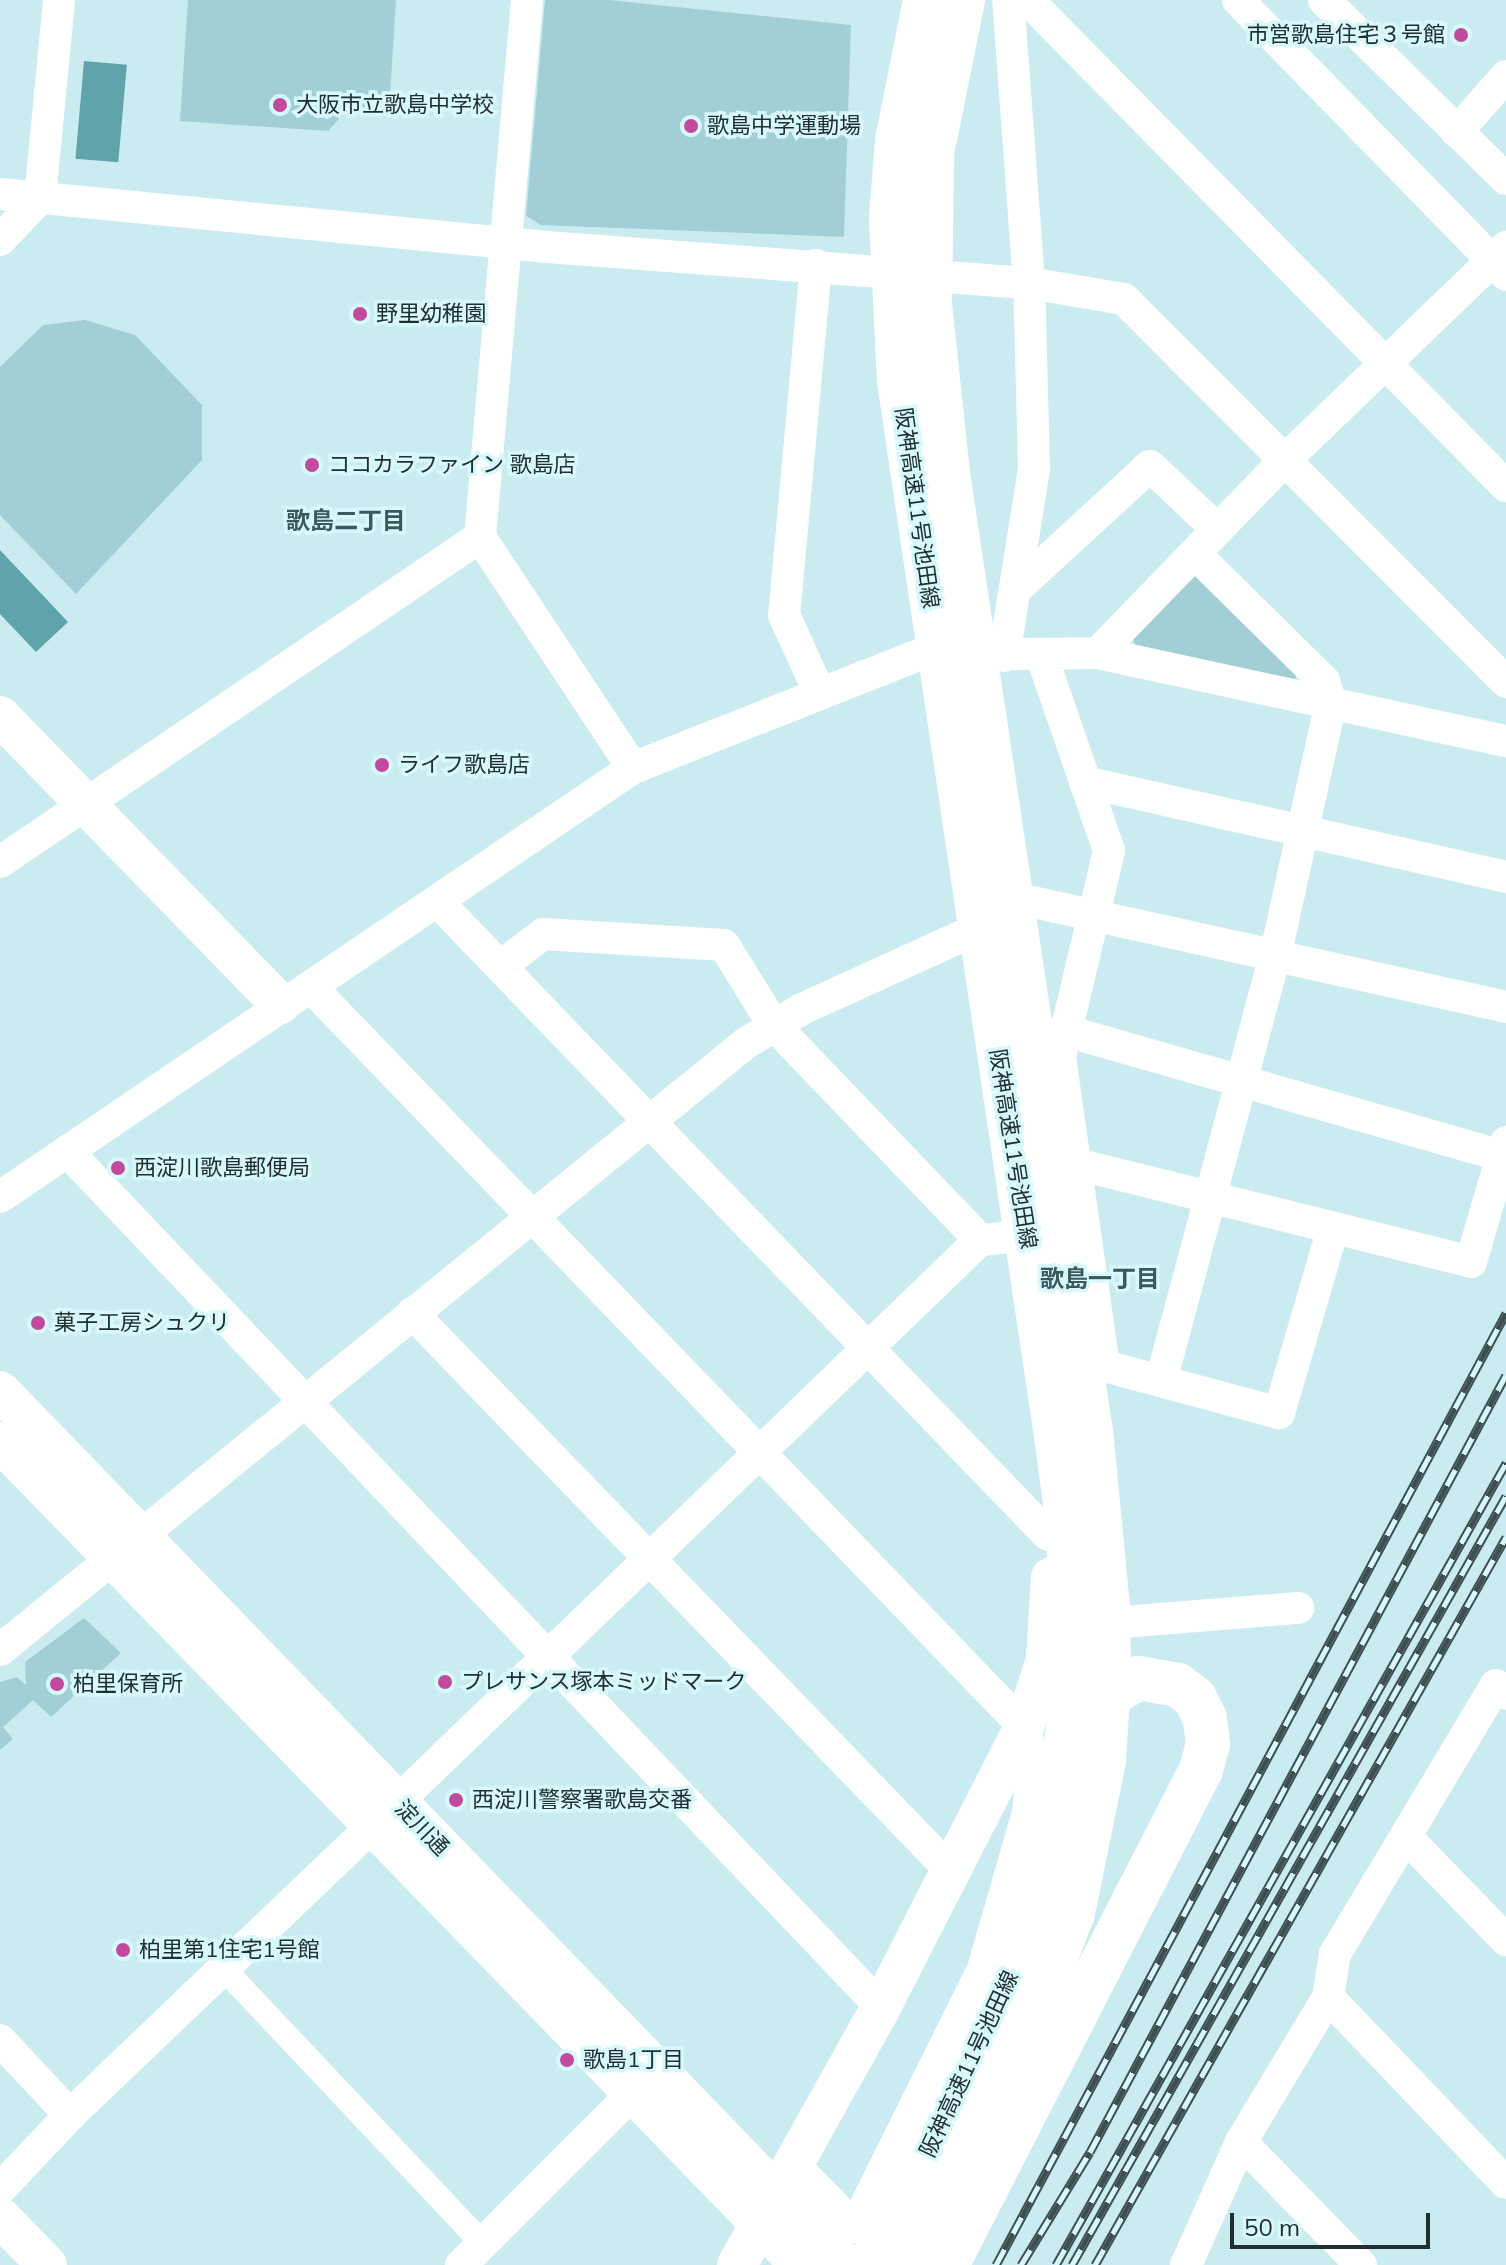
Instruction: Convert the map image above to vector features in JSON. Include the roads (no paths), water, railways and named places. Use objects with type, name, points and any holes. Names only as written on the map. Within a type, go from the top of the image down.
[{"type":"highway","name":"阪神高速11号池田線","points":[[869,2265],[943,2124],[1015,1968],[1056,1825],[1074,1677],[1073,1603],[1058,1450],[899,382],[891,218],[897,140],[925,0]]},
{"type":"highway","name":"阪神高速11号池田線","points":[[911,2265],[1015,2063],[1073,1913],[1102,1775],[1109,1681],[1108,1607],[1091,1432],[948,473],[930,304],[932,153],[963,0]]},
{"type":"highway","points":[[947,2265],[1099,1976],[1201,1770],[1208,1744],[1205,1718],[1195,1698],[1178,1685],[1138,1678],[1101,1701],[1087,1735],[1073,1831]]},
{"type":"street","points":[[0,240],[40,198],[59,0]]},
{"type":"street","points":[[527,0],[480,537],[633,768]]},
{"type":"street","points":[[737,2265],[881,2007],[1024,1727],[1046,1660],[1051,1621],[1048,1535],[1021,1344],[992,1239],[995,1170],[886,430],[873,269],[878,159],[908,0]]},
{"type":"street","points":[[1004,656],[1034,468],[1029,283],[1008,0]]},
{"type":"street","points":[[1028,0],[1506,486]]},
{"type":"street","points":[[1098,653],[1286,459],[1386,364],[1502,261],[1238,0]]},
{"type":"street","points":[[1324,0],[1506,179]]},
{"type":"street","points":[[1457,132],[1506,76]]},
{"type":"street","points":[[0,194],[505,241],[1029,283],[1124,299],[1506,682]]},
{"type":"street","points":[[816,265],[784,615],[820,694]]},
{"type":"street","points":[[1015,590],[1150,466],[1218,530]]},
{"type":"street","points":[[0,862],[84,802],[480,537]]},
{"type":"street","points":[[1161,1381],[1275,957],[1331,703],[1324,681],[1195,554]]},
{"type":"street","points":[[0,1197],[633,768],[919,655],[1042,657],[1098,653],[1506,741]]},
{"type":"street","points":[[1042,657],[1109,851],[1097,919],[1063,1030],[1060,1057],[1104,1366]]},
{"type":"street","points":[[0,716],[84,802],[533,1216],[1024,1727],[1033,1759],[1028,1813],[983,1969],[855,2227],[776,2194]]},
{"type":"street","points":[[1085,782],[1506,877]]},
{"type":"street","points":[[954,898],[1033,902],[1097,919],[1506,1007]]},
{"type":"street","points":[[437,901],[1048,1535]]},
{"type":"street","points":[[501,966],[543,934],[724,945],[773,1024],[992,1239]]},
{"type":"street","points":[[0,1650],[305,1405],[412,1313],[773,1024],[960,937]]},
{"type":"street","points":[[995,1170],[1076,1164],[1332,1232],[1471,1262],[1504,1149],[1242,1083],[1063,1030]]},
{"type":"street","points":[[67,1151],[544,1658],[881,2007]]},
{"type":"street","points":[[1021,1344],[1279,1413],[1332,1232]]},
{"type":"street","points":[[0,2189],[70,2115],[648,1558],[992,1239]]},
{"type":"street","points":[[412,1313],[951,1871]]},
{"type":"street","name":"淀川通","points":[[0,1391],[127,1548],[384,1814],[845,2264]]},
{"type":"street","name":"淀川通","points":[[0,1442],[127,1548]]},
{"type":"street","points":[[1051,1621],[1091,1626],[1298,1608]]},
{"type":"street","points":[[1186,2265],[1241,2142],[1328,1997],[1335,1954],[1496,1685],[1506,1694]]},
{"type":"street","name":"淀川通","points":[[384,1814],[632,2094],[776,2194],[800,2265]]},
{"type":"street","points":[[1406,1837],[1506,1940]]},
{"type":"street","points":[[223,1968],[483,2258],[632,2094]]},
{"type":"street","points":[[1328,1997],[1506,2183]]},
{"type":"street","points":[[0,2040],[70,2115]]},
{"type":"street","points":[[1241,2142],[1361,2265]]},
{"type":"street","points":[[0,2217],[47,2265]]},
{"type":"railway","points":[[996,2265],[1506,1313]]},
{"type":"railway","points":[[1021,2265],[1090,2152],[1506,1375]]},
{"type":"railway","points":[[1056,2265],[1506,1463]]},
{"type":"railway","points":[[1072,2265],[1506,1496]]},
{"type":"railway","points":[[1095,2265],[1506,1537]]},
{"type":"place","name":"市営歌島住宅３号館","points":[[1461,35]]},
{"type":"place","name":"大阪市立歌島中学校","points":[[280,105]]},
{"type":"place","name":"歌島中学運動場","points":[[691,126]]},
{"type":"place","name":"野里幼稚園","points":[[360,314]]},
{"type":"place","name":"ココカラファイン 歌島店","points":[[312,465]]},
{"type":"place","name":"ライフ歌島店","points":[[382,765]]},
{"type":"place","name":"西淀川歌島郵便局","points":[[118,1168]]},
{"type":"place","name":"菓子工房シュクリ","points":[[38,1323]]},
{"type":"place","name":"プレサンス塚本ミッドマーク","points":[[445,1682]]},
{"type":"place","name":"柏里保育所","points":[[57,1684]]},
{"type":"place","name":"西淀川警察署歌島交番","points":[[456,1800]]},
{"type":"place","name":"柏里第1住宅1号館","points":[[123,1950]]},
{"type":"place","name":"歌島1丁目","points":[[567,2060]]},
{"type":"district","name":"歌島二丁目","points":[[346,521]]},
{"type":"district","name":"歌島一丁目","points":[[1100,1279]]}]
